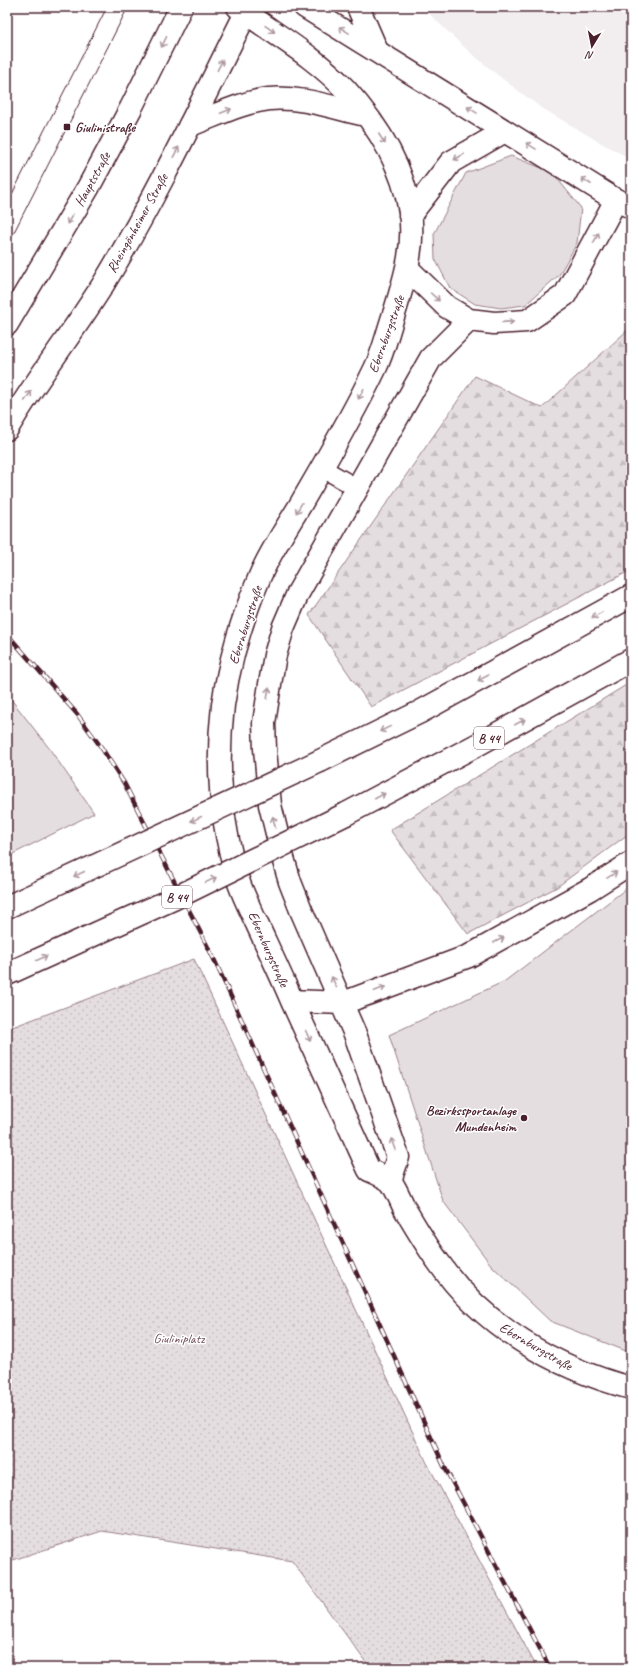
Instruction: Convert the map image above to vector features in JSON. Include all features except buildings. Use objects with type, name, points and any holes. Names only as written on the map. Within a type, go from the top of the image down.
[{"type":"main road","name":"Hauptstraße","points":[[7,324],[88,188],[181,7]]},
{"type":"main road","points":[[305,7],[377,50],[624,204]]},
{"type":"main road","points":[[358,7],[377,50]]},
{"type":"main road","name":"Ebernburgstraße","points":[[244,9],[326,71],[344,89],[366,115],[390,151],[406,194],[410,214],[410,248],[408,269],[376,367],[322,468],[261,574],[250,602],[229,675],[224,704],[220,747],[223,806],[230,852],[240,886],[369,1170],[390,1181],[421,1237],[437,1262],[454,1283],[486,1314],[497,1324],[525,1343],[553,1359],[583,1373],[631,1388]]},
{"type":"main road","name":"Rheingönheimer Straße","points":[[9,421],[103,284],[129,240],[190,125],[244,9]]},
{"type":"main road","points":[[190,125],[242,105],[268,99],[307,101],[366,115]]},
{"type":"main road","points":[[410,214],[452,162],[505,131]]},
{"type":"main road","name":"Ebernburgstraße","points":[[408,269],[447,307],[469,320],[494,323],[527,321],[565,295],[624,204]]},
{"type":"main road","points":[[390,1181],[398,1157],[355,1034],[343,1003],[301,910],[283,858],[270,805],[266,774],[264,723],[275,655],[298,592],[431,358],[469,320]]},
{"type":"main road","points":[[7,907],[320,761],[420,712],[631,596]]},
{"type":"main road","name":"B 44","points":[[7,974],[175,898],[346,814],[631,660]]},
{"type":"main road","points":[[343,1003],[469,956],[584,893],[631,863]]},
{"type":"main road","name":"Ebernburgstraße","points":[[292,1001],[343,1003]]},
{"type":"lane","points":[[322,468],[357,488]]},
{"type":"shaded area","points":[[422,7],[631,7],[631,159],[540,107],[465,48]]},
{"type":"green space","points":[[511,156],[552,172],[581,208],[577,243],[559,275],[525,305],[501,308],[475,304],[450,288],[435,259],[434,234],[466,173]]},
{"type":"green space","points":[[631,327],[631,570],[371,707],[309,615],[475,376],[542,408]]},
{"type":"green space","points":[[631,682],[631,832],[557,887],[468,934],[390,830]]},
{"type":"green space","points":[[7,694],[49,748],[94,813],[7,857]]},
{"type":"green space","name":"Bezirkssportanlage Mundenheim","points":[[631,885],[631,1353],[550,1321],[491,1265],[443,1201],[389,1035],[505,981]]},
{"type":"green space","name":"Giuliniplatz","points":[[194,959],[426,1461],[537,1668],[370,1668],[292,1561],[102,1531],[7,1562],[7,1029]]},
{"type":"tram line","points":[[7,204],[107,7]]},
{"type":"tram line","points":[[7,246],[128,7]]},
{"type":"railway","points":[[7,634],[77,714],[101,747],[124,783],[213,957],[444,1466],[550,1668]]},
{"type":"place","name":"Giulinistraße","points":[[67,127]]},
{"type":"place","name":"Bezirkssportanlage Mundenheim","points":[[524,1118]]}]
